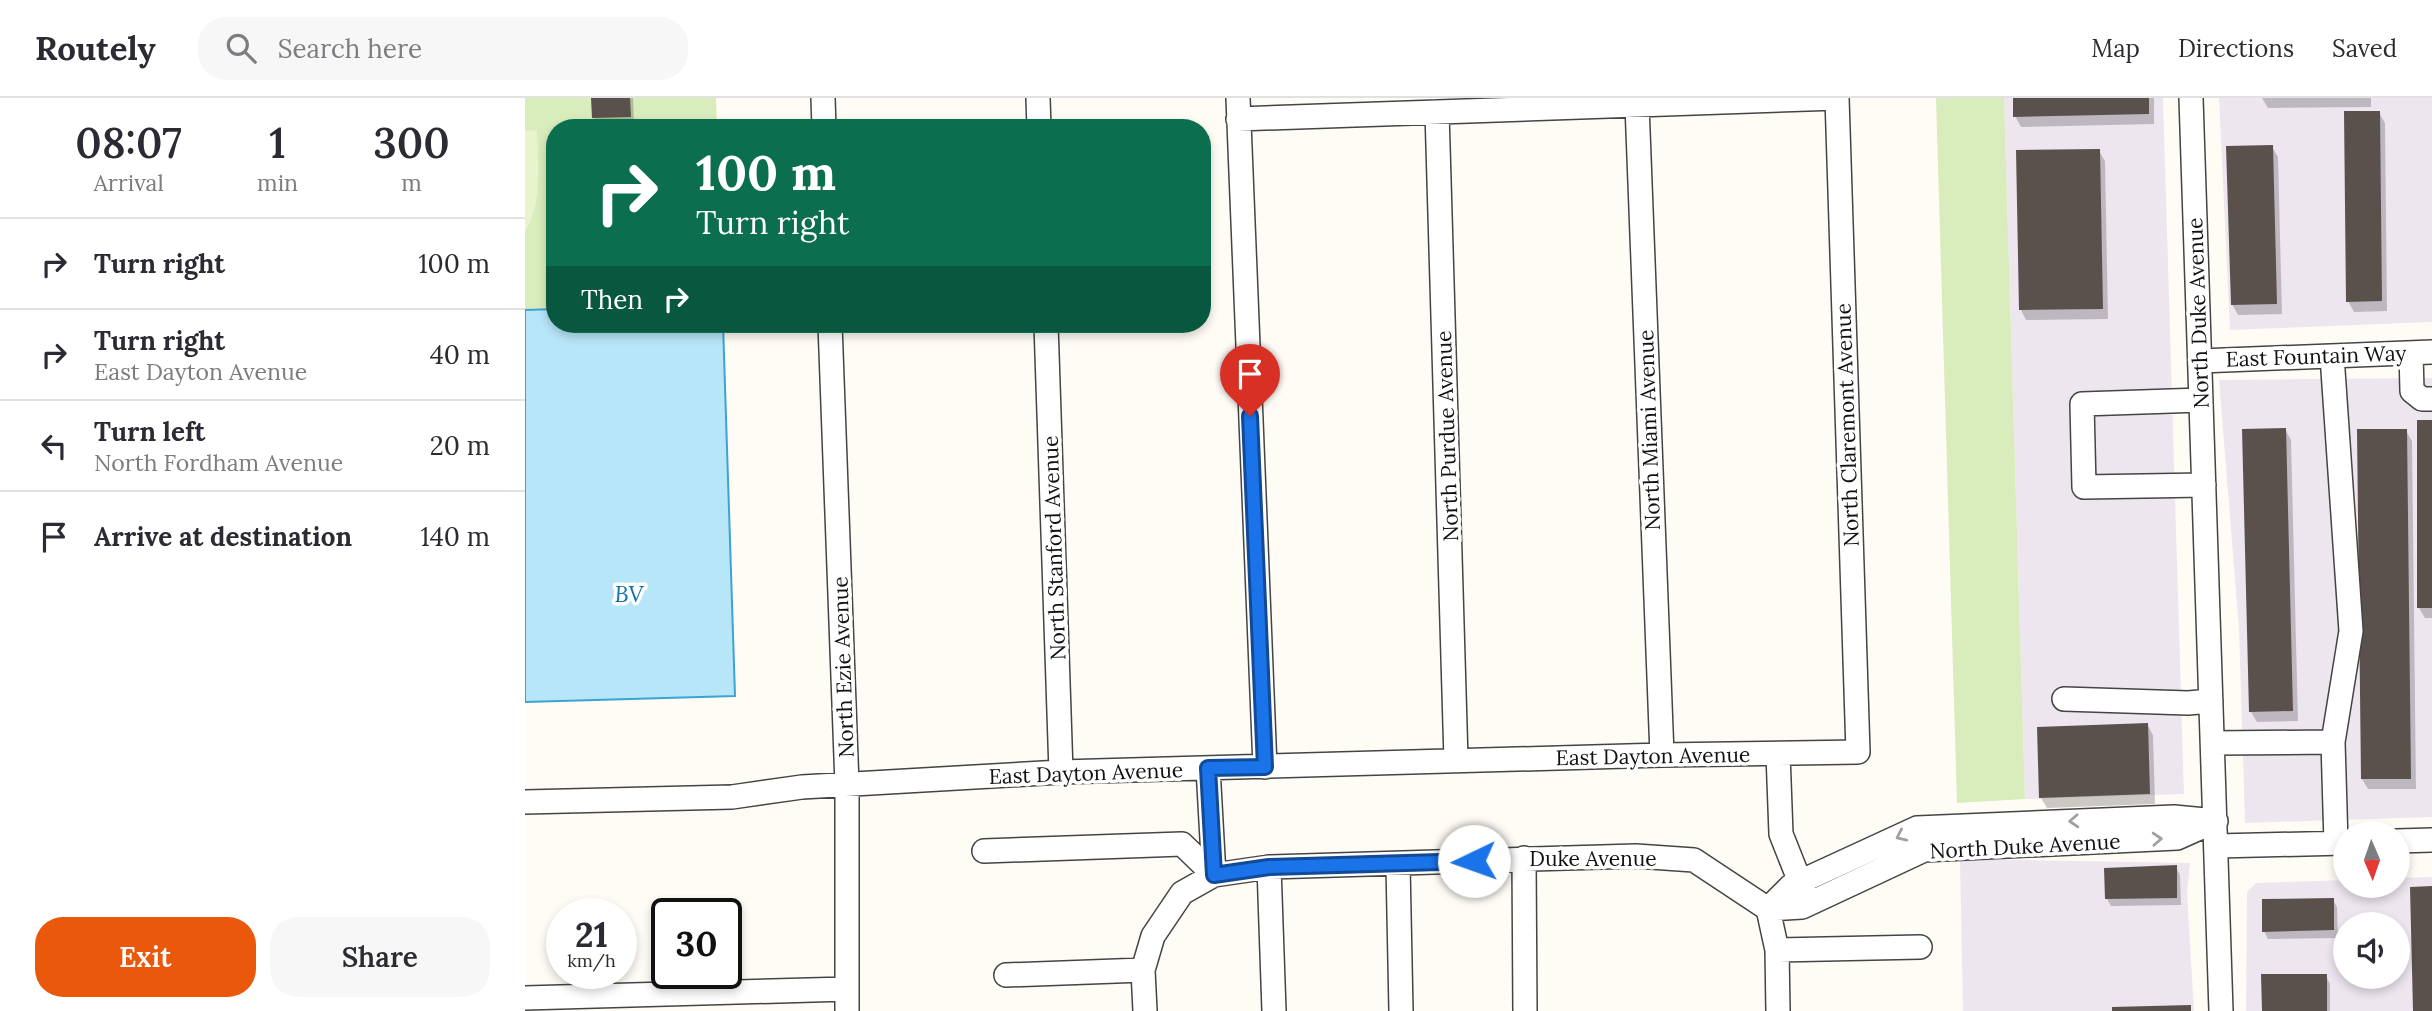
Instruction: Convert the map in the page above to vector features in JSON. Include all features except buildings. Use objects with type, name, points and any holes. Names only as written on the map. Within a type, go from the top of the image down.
[{"type":"street","points":[[823,98],[824,119]]},
{"type":"street","points":[[1038,98],[1039,119]]},
{"type":"street","points":[[1265,767],[1238,108],[1437,112],[1837,98]]},
{"type":"street","name":"North Claremont Avenue","points":[[1837,98],[1858,752]]},
{"type":"street","name":"North Duke Avenue","points":[[2191,98],[2221,1011]]},
{"type":"street","name":"North Miami Avenue","points":[[1637,105],[1662,755]]},
{"type":"street","name":"North Purdue Avenue","points":[[1437,112],[1456,760]]},
{"type":"street","name":"North Ezie Avenue","points":[[831,333],[847,786],[847,1000]]},
{"type":"street","name":"North Stanford Avenue","points":[[1046,333],[1062,772]]},
{"type":"street","points":[[2421,352],[2412,391],[2423,399],[2432,399]]},
{"type":"street","name":"East Fountain Way","points":[[2200,361],[2421,352]]},
{"type":"street","points":[[2332,356],[2351,631],[2333,742],[2338,821]]},
{"type":"street","points":[[2201,400],[2082,404],[2084,487],[2204,485]]},
{"type":"street","points":[[2064,699],[2188,703],[2211,701]]},
{"type":"street","points":[[2213,743],[2333,742]]},
{"type":"street","name":"East Dayton Avenue","points":[[525,802],[733,797],[802,787],[1062,772],[1858,752]]},
{"type":"street","points":[[1778,754],[1780,834],[1804,893]]},
{"type":"street","points":[[1208,768],[1214,875]]},
{"type":"street","name":"North Duke Avenue","points":[[1768,909],[1802,907],[1804,893],[1917,828],[2174,817],[2216,821]]},
{"type":"street","points":[[2410,841],[2432,840]]},
{"type":"street","points":[[2217,846],[2333,843]]},
{"type":"street","points":[[984,850],[1182,844],[1214,875]]},
{"type":"street","name":"Duke Avenue","points":[[1145,1011],[1143,970],[1153,936],[1182,893],[1214,875],[1269,867],[1636,856],[1694,860],[1768,909]]},
{"type":"street","points":[[1524,858],[1525,1011]]},
{"type":"street","points":[[1398,864],[1401,1011]]},
{"type":"street","points":[[1269,867],[1274,1011]]},
{"type":"street","points":[[1768,909],[1777,950],[1778,1011]]},
{"type":"street","points":[[1777,950],[1920,947]]},
{"type":"street","points":[[1006,975],[1143,970]]},
{"type":"street","points":[[525,998],[847,1000]]},
{"type":"shaded area","points":[[2004,98],[2163,98],[2184,794],[2025,799]]},
{"type":"shaded area","points":[[2219,98],[2432,98],[2432,322],[2230,330]]},
{"type":"shaded area","points":[[2432,378],[2432,817],[2245,823],[2239,629],[2219,380]]},
{"type":"shaded area","points":[[1960,859],[2190,863],[2187,893],[2194,1011],[1963,1011]]},
{"type":"shaded area","points":[[2432,877],[2432,1011],[2246,1011],[2247,892],[2256,883],[2333,880],[2333,898],[2410,898],[2410,878]]},
{"type":"green space","points":[[525,98],[716,98],[717,119],[546,119],[546,309],[525,310]]},
{"type":"green space","points":[[1936,98],[2004,98],[2025,799],[1957,803]]},
{"type":"green space","points":[[537,130],[537,195],[535,208],[525,232],[525,131]]},
{"type":"water","name":"BV","points":[[546,309],[546,333],[723,333],[735,696],[525,702],[525,310]]},
{"type":"route","points":[[1250,416],[1265,767],[1208,768],[1214,875],[1269,867],[1474,861]]}]
